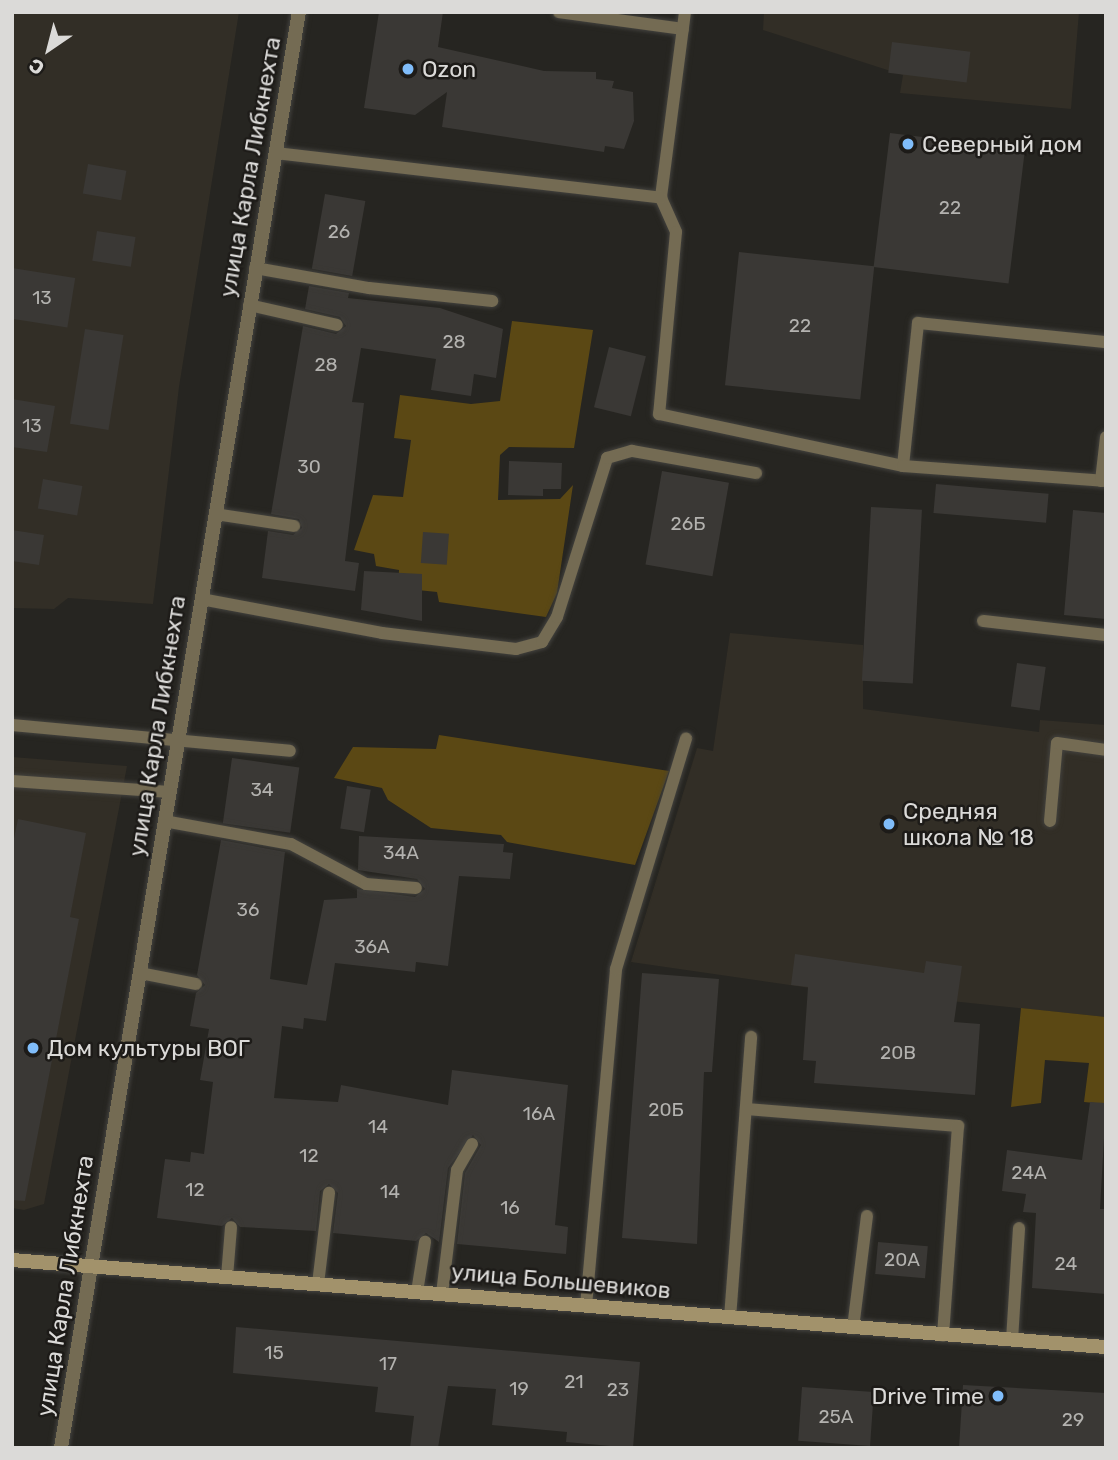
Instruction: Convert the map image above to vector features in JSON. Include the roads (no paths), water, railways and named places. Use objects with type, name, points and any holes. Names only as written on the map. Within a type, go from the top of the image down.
[{"type":"main road","name":"улица Большевиков","points":[[12,1260],[1106,1347]]},
{"type":"street","name":"улица Карла Либкнехта","points":[[61,1448],[299,12]]},
{"type":"lane","points":[[559,12],[683,29]]},
{"type":"lane","points":[[685,12],[661,198],[676,232],[659,414],[903,466],[1103,481],[1106,437]]},
{"type":"lane","points":[[275,153],[661,198]]},
{"type":"lane","points":[[255,268],[369,288],[492,301]]},
{"type":"lane","points":[[249,305],[337,325]]},
{"type":"lane","points":[[903,466],[918,323],[1106,342]]},
{"type":"lane","points":[[201,599],[382,633],[516,649],[542,642],[557,617],[607,458],[632,451],[755,473]]},
{"type":"lane","points":[[215,514],[294,526]]},
{"type":"lane","points":[[983,621],[1106,635]]},
{"type":"lane","points":[[12,725],[178,738],[290,751]]},
{"type":"lane","points":[[586,1306],[616,969],[686,738]]},
{"type":"lane","points":[[1050,821],[1057,743],[1106,750]]},
{"type":"lane","points":[[12,781],[170,792]]},
{"type":"lane","points":[[164,821],[291,844],[366,884],[416,888]]},
{"type":"lane","points":[[140,974],[196,984]]},
{"type":"lane","points":[[730,1318],[751,1037]]},
{"type":"lane","points":[[746,1110],[958,1126],[943,1335]]},
{"type":"lane","points":[[442,1294],[457,1170],[472,1144]]},
{"type":"lane","points":[[318,1284],[329,1193]]},
{"type":"lane","points":[[853,1328],[867,1216]]},
{"type":"lane","points":[[227,1277],[232,1227]]},
{"type":"lane","points":[[1012,1340],[1019,1228]]},
{"type":"lane","points":[[417,1292],[425,1242]]},
{"type":"place","name":"Ozon","points":[[408,69]]},
{"type":"place","name":"Северный дом","points":[[908,144]]},
{"type":"place","name":"Средняя школа № 18","points":[[889,824]]},
{"type":"place","name":"Дом культуры ВОГ","points":[[33,1048]]},
{"type":"place","name":"Drive Time","points":[[998,1396]]}]
